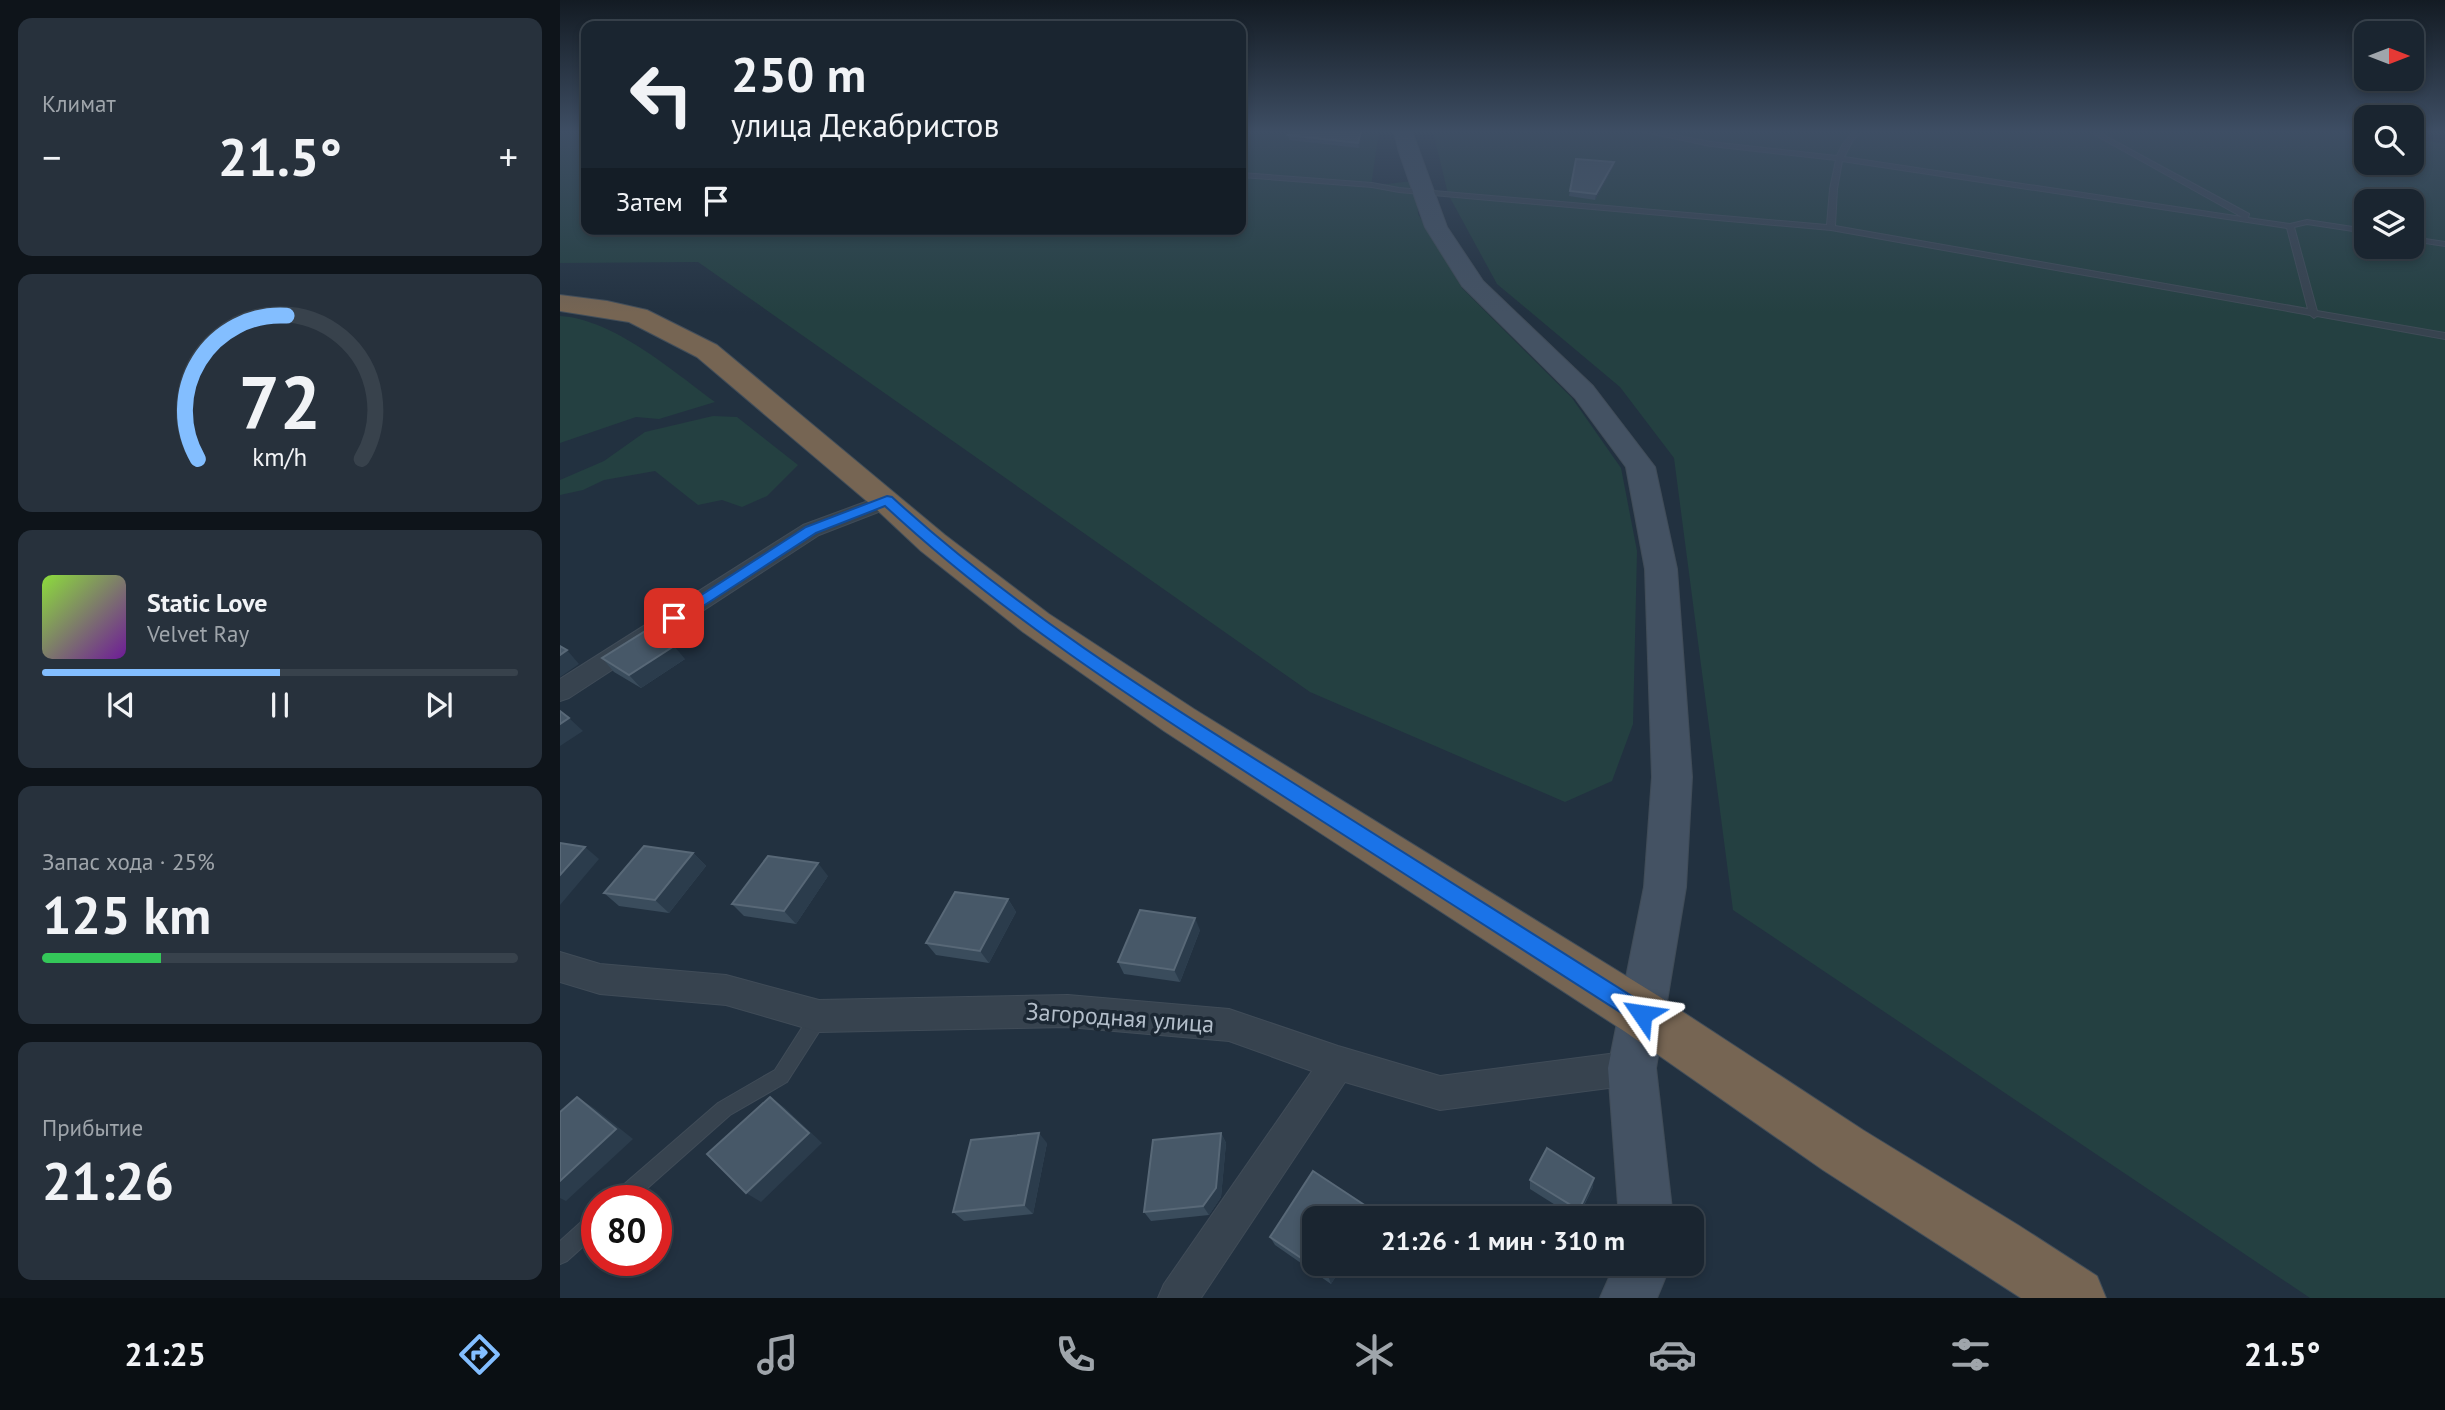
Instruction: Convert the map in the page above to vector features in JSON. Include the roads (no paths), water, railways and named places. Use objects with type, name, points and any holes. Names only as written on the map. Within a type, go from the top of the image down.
[{"type":"highway","points":[[560,303],[638,316],[707,351],[887,500],[933,543],[1036,623],[1179,720],[1642,1014],[1843,1150],[2075,1298]]},
{"type":"street","points":[[1423,192],[1436,227],[1474,286],[1584,392],[1640,467],[1661,569],[1671,778],[1665,887],[1632,1068],[1645,1206]]},
{"type":"street","points":[[560,691],[811,530],[887,500]]},
{"type":"street","name":"Загородная улица","points":[[560,967],[600,979],[726,990],[819,1016],[1068,1011],[1229,1025],[1338,1063],[1440,1093],[1632,1068]]},
{"type":"street","points":[[1178,1298],[1338,1063]]},
{"type":"street","points":[[1628,1298],[1638,1276]]},
{"type":"lane","points":[[1429,192],[1831,228],[2445,336]]},
{"type":"lane","points":[[1831,228],[1835,192]]},
{"type":"lane","points":[[2061,192],[2290,226],[2307,222],[2354,229]]},
{"type":"lane","points":[[2202,192],[2256,221]]},
{"type":"lane","points":[[2290,226],[2314,314]]},
{"type":"lane","points":[[2424,241],[2445,244]]},
{"type":"lane","points":[[638,1185],[724,1110],[781,1076],[819,1016]]},
{"type":"lane","points":[[560,1254],[581,1236]]}]
